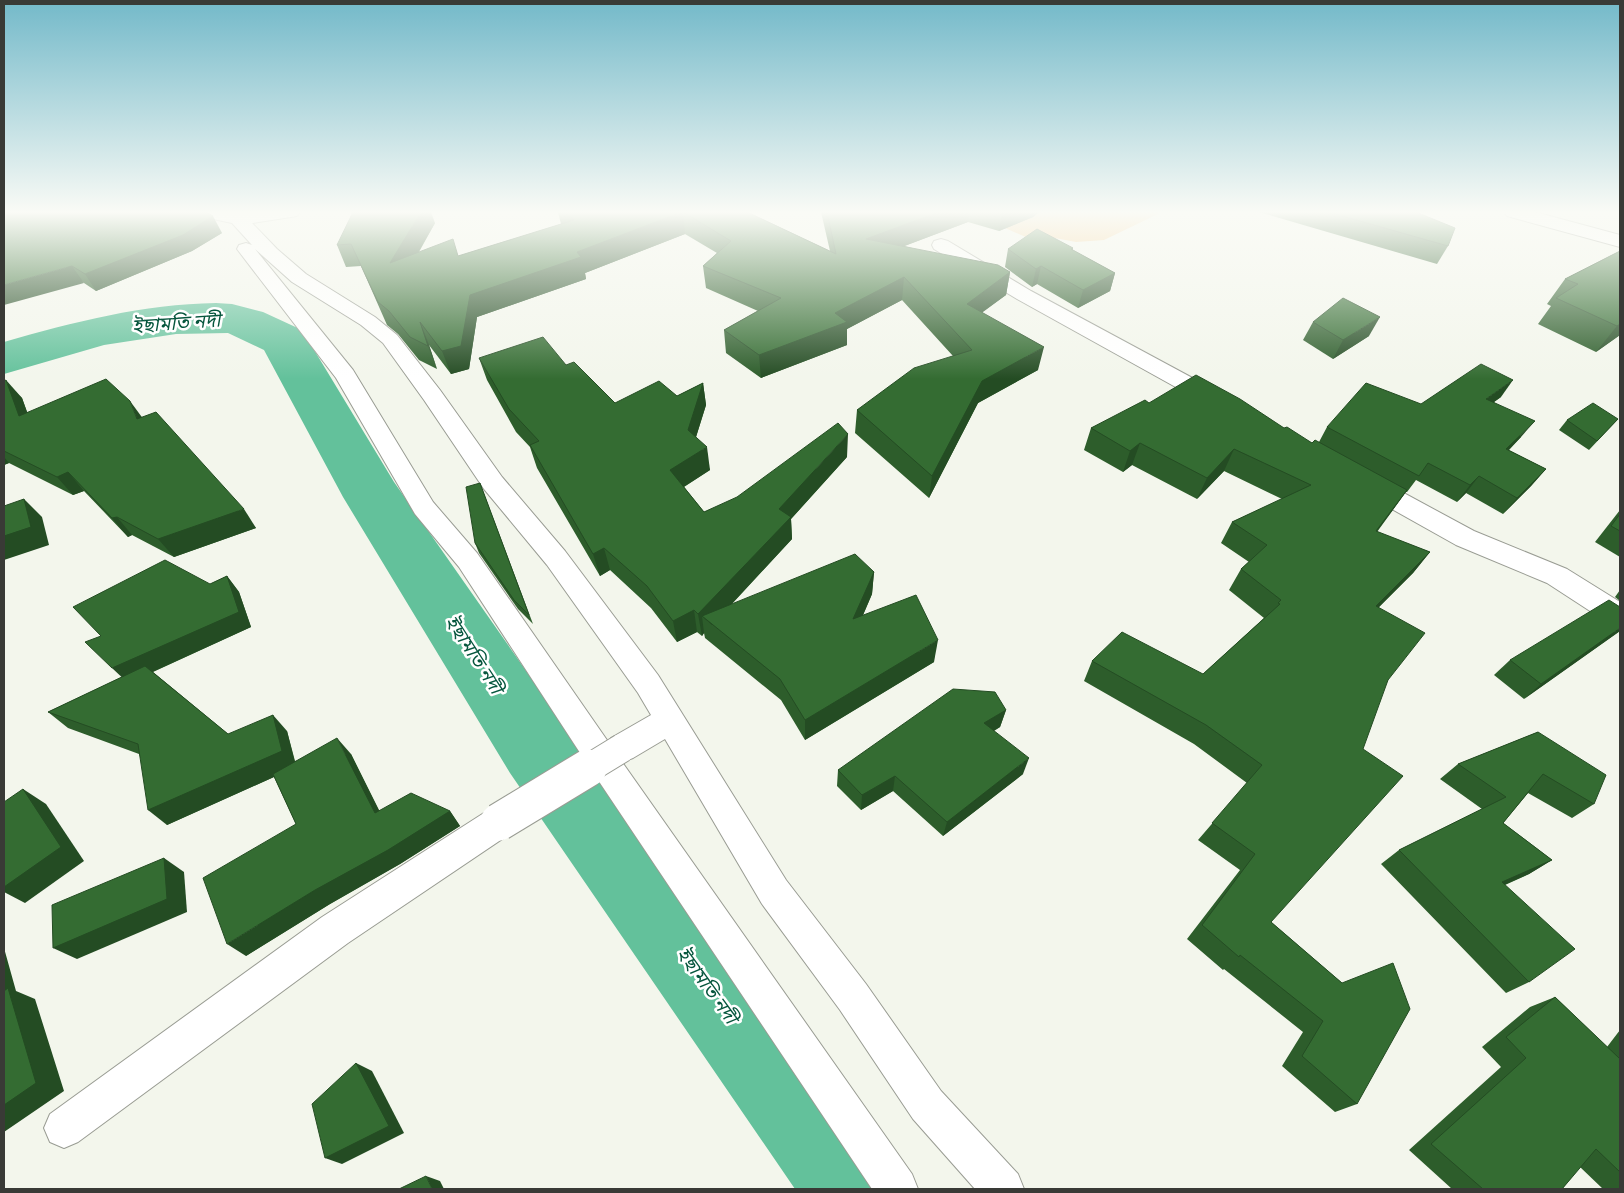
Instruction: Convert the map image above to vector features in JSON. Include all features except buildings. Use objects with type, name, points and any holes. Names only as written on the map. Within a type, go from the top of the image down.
[{"type":"street","points":[[262,268],[345,374],[424,508],[468,560],[602,761],[897,1189]]},
{"type":"street","points":[[287,268],[299,278],[368,321],[390,339],[432,395],[493,483],[562,566],[648,684],[774,892],[853,997],[927,1105],[1003,1189]]},
{"type":"street","points":[[979,268],[1024,295],[1238,413]]},
{"type":"street","points":[[1352,475],[1465,538],[1557,576],[1620,616]]},
{"type":"street","points":[[64,1128],[336,930],[499,822],[670,720]]},
{"type":"waterway","name":"ইছামতি নদী","points":[[4,358],[101,331],[176,319],[232,319],[259,328],[284,341],[373,497],[537,749],[855,1189]]}]
